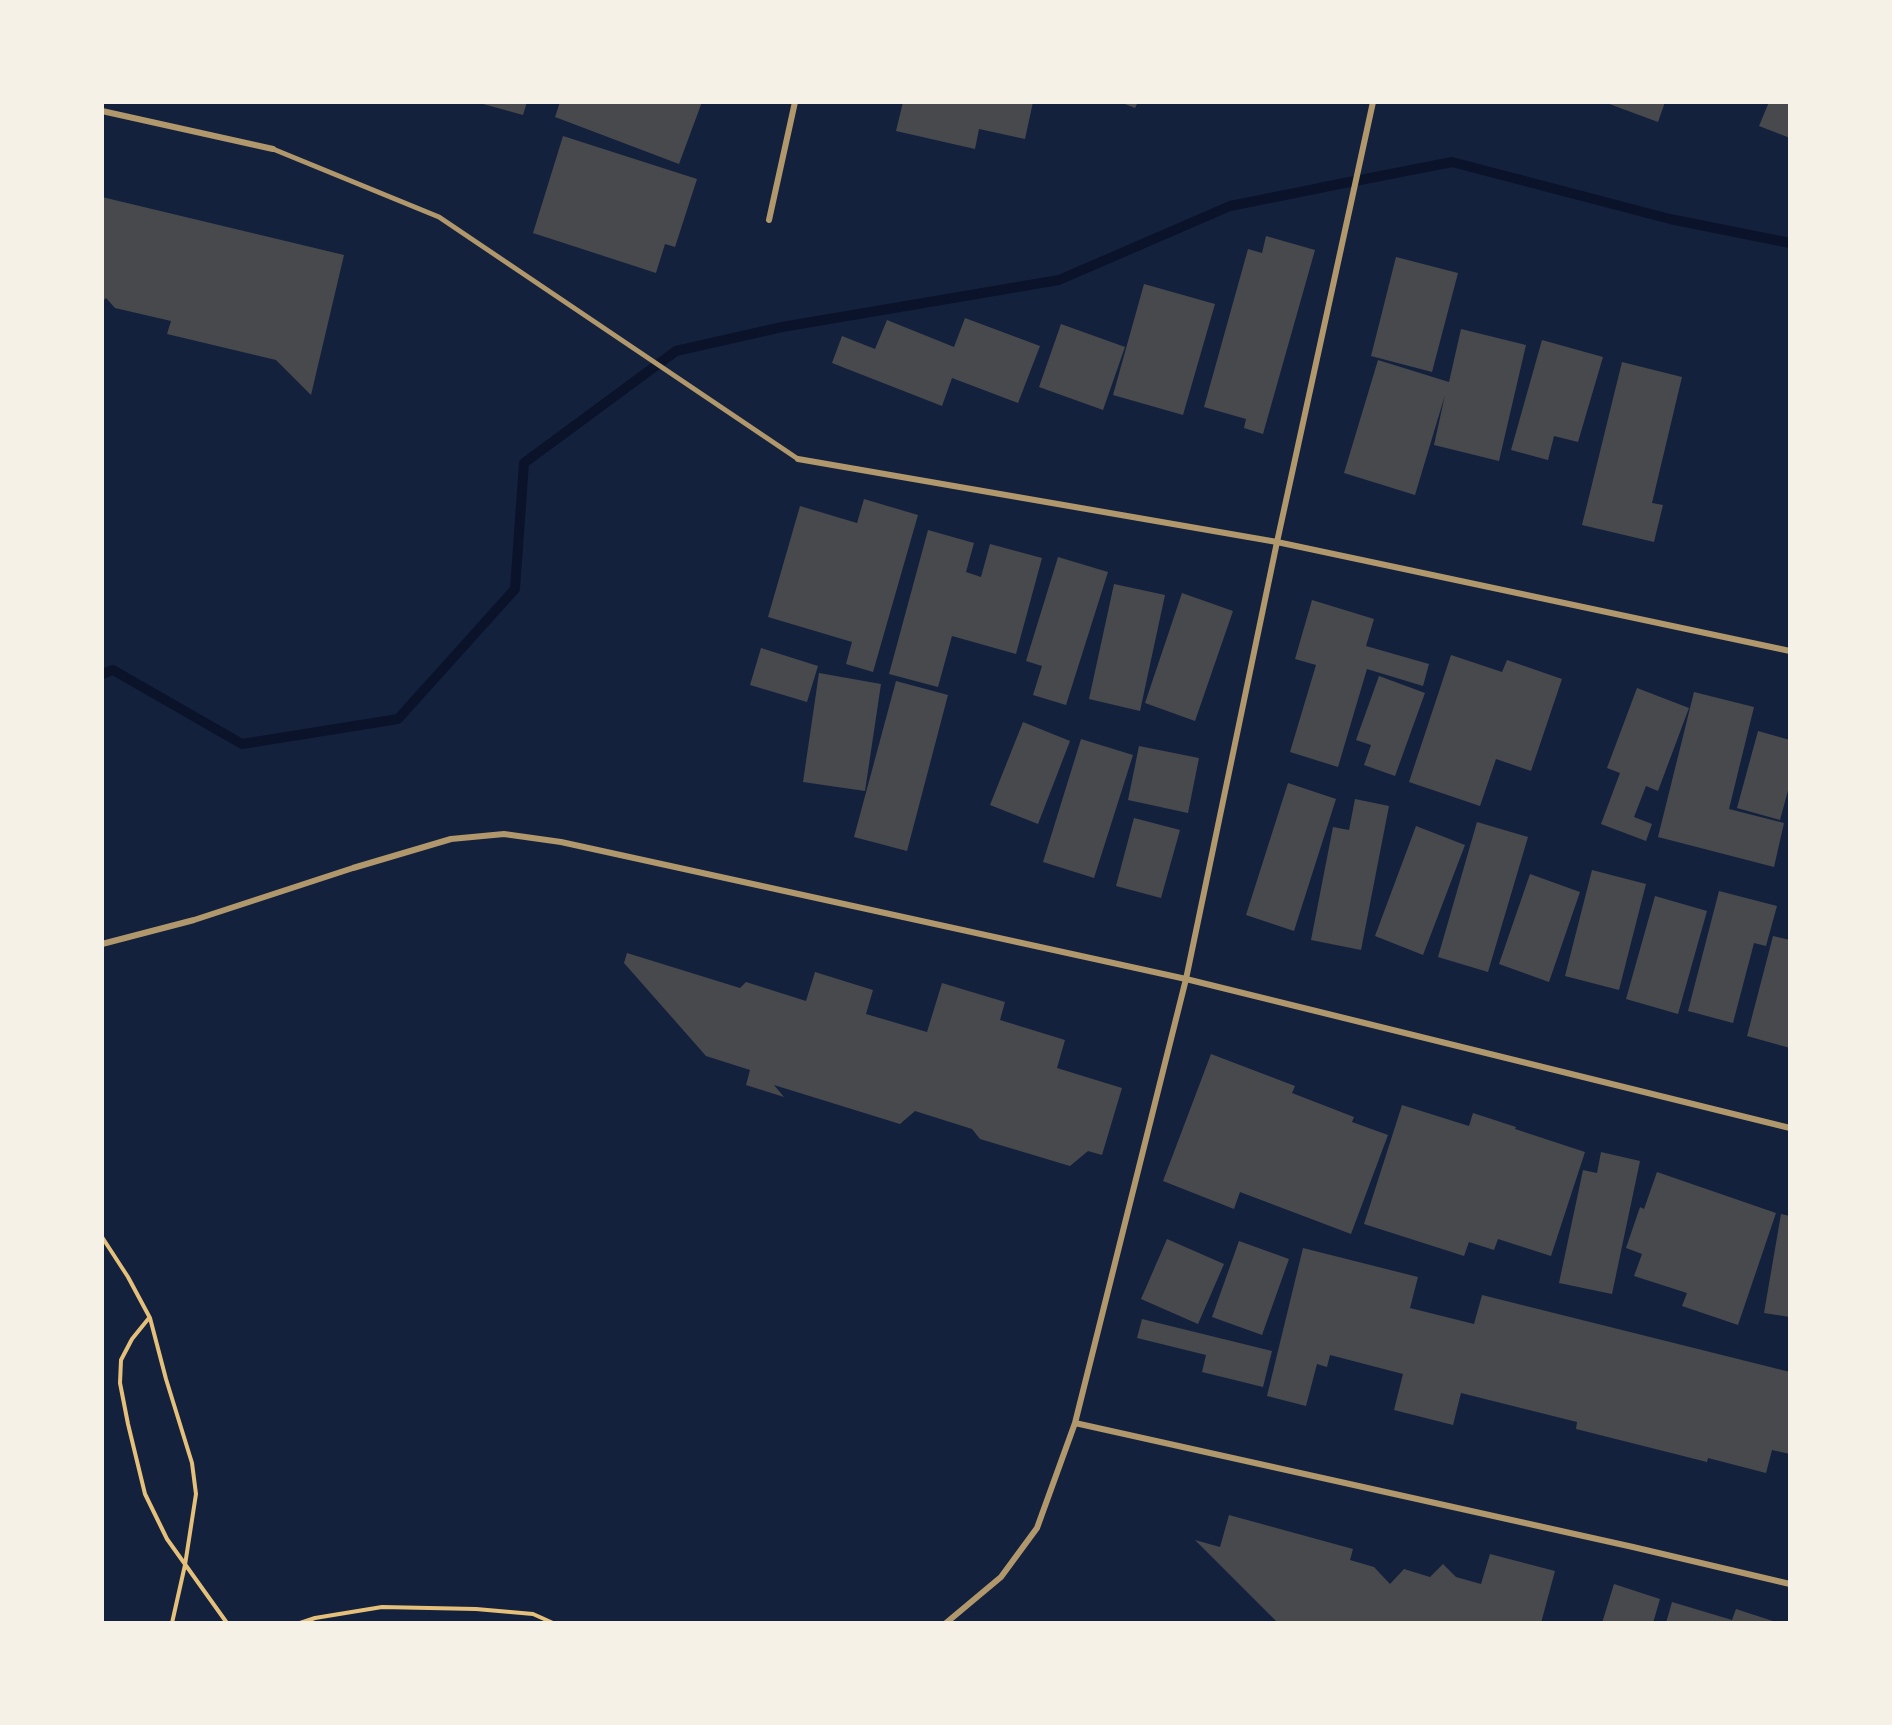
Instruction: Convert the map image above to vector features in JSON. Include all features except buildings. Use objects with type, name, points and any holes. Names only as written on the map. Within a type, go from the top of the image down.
[{"type":"street","points":[[769,220],[795,102]]},
{"type":"street","points":[[946,1623],[1001,1577],[1037,1528],[1075,1423],[1186,979],[1277,542],[1373,102]]},
{"type":"street","points":[[102,111],[273,149],[439,217],[798,459],[1277,542],[1790,651]]},
{"type":"street","points":[[102,944],[194,920],[354,867],[451,839],[504,834],[561,842],[1186,979],[1790,1128]]},
{"type":"street","points":[[1075,1423],[1790,1584]]},
{"type":"path","points":[[102,1237],[128,1277],[150,1318],[192,1463],[196,1494],[185,1565],[172,1623]]},
{"type":"path","points":[[150,1318],[132,1339],[121,1360],[120,1383],[145,1494],[167,1539],[227,1623]]},
{"type":"path","points":[[300,1623],[315,1618],[381,1607],[476,1609],[533,1614],[554,1623]]},
{"type":"waterway","points":[[1319,188],[1452,162],[1670,219],[1790,243]]},
{"type":"waterway","points":[[102,674],[113,670],[242,744],[398,719],[515,589],[524,463],[676,351],[782,327],[1059,280],[1230,206],[1325,187]]}]
